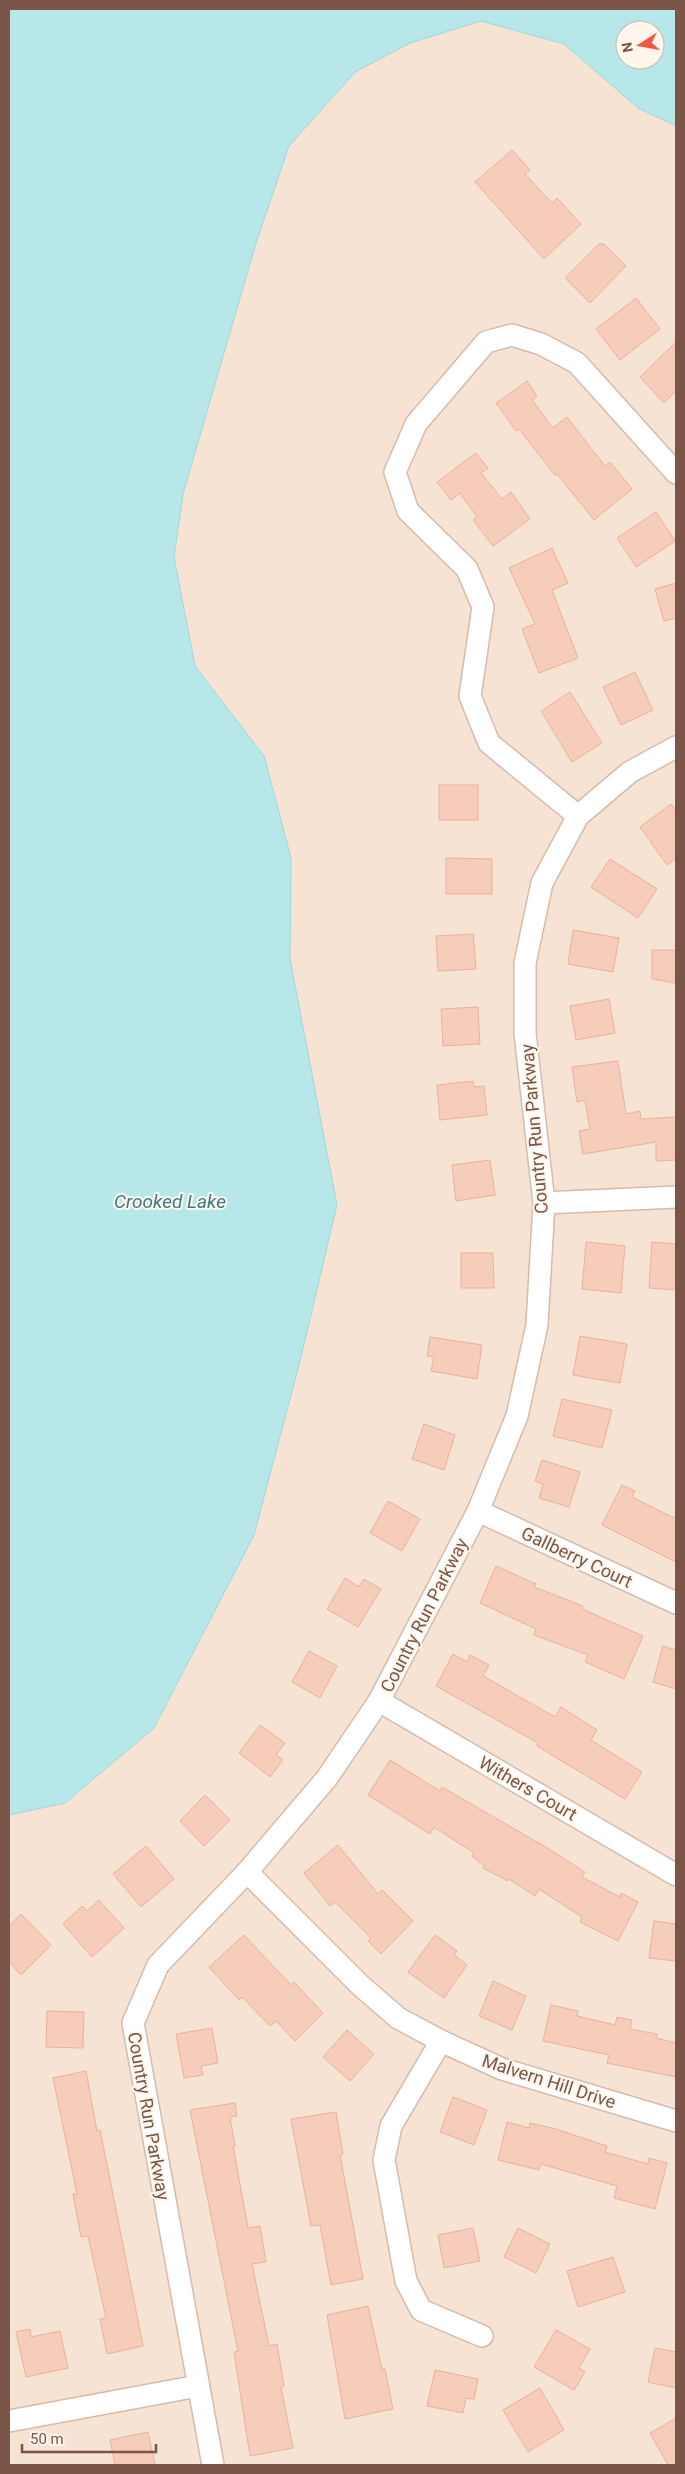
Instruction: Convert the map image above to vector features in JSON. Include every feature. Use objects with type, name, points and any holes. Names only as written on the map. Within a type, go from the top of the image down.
[{"type":"street","points":[[578,816],[489,743],[470,696],[483,607],[468,569],[408,511],[395,472],[416,424],[486,342],[512,335],[541,344],[577,362],[676,473]]},
{"type":"street","name":"Country Run Parkway","points":[[213,2465],[133,2023],[158,1965],[247,1872],[327,1778],[379,1701],[478,1511],[517,1416],[537,1325],[544,1203],[525,1033],[525,964],[542,883],[578,816],[630,772],[676,747]]},
{"type":"street","points":[[544,1203],[676,1197]]},
{"type":"street","name":"Gallberry Court","points":[[478,1511],[676,1603]]},
{"type":"street","name":"Withers Court","points":[[379,1701],[676,1876]]},
{"type":"street","name":"Malvern Hill Drive","points":[[247,1872],[360,1986],[398,2018],[441,2042],[502,2069],[676,2121]]},
{"type":"street","points":[[441,2042],[391,2126],[384,2160],[406,2281],[420,2310],[482,2336]]},
{"type":"street","points":[[9,2421],[198,2386]]},
{"type":"shaded area","points":[[9,9],[676,9],[676,2465],[9,2465]]},
{"type":"water","name":"Crooked Lake","points":[[9,9],[676,9],[676,126],[638,108],[564,44],[481,21],[410,43],[355,72],[289,146],[256,243],[183,494],[174,557],[195,666],[264,756],[291,858],[290,959],[337,1205],[300,1361],[254,1535],[154,1728],[65,1803],[9,1815]]},
{"type":"building","points":[[512,150],[530,170],[525,174],[552,203],[557,198],[581,224],[544,259],[475,182]]},
{"type":"building","points":[[599,244],[604,244],[626,266],[590,303],[565,278]]},
{"type":"building","points":[[636,298],[660,329],[620,360],[596,329]]},
{"type":"building","points":[[676,342],[676,391],[664,403],[640,377]]},
{"type":"building","points":[[527,381],[537,396],[532,400],[553,428],[567,417],[605,466],[610,462],[632,489],[594,520],[519,429],[516,431],[496,403]]},
{"type":"building","points":[[476,453],[488,468],[481,473],[502,499],[511,492],[530,519],[493,546],[473,520],[477,517],[460,493],[451,500],[437,482]]},
{"type":"building","points":[[656,512],[675,541],[636,567],[617,538]]},
{"type":"building","points":[[552,548],[568,583],[552,590],[578,658],[539,673],[522,629],[535,624],[509,568]]},
{"type":"building","points":[[676,583],[676,618],[664,621],[655,589]]},
{"type":"building","points":[[635,672],[653,710],[621,725],[603,687]]},
{"type":"building","points":[[570,692],[602,743],[572,762],[541,711]]},
{"type":"building","points":[[439,785],[478,785],[478,820],[439,820]]},
{"type":"building","points":[[671,804],[676,811],[676,858],[667,865],[640,827]]},
{"type":"building","points":[[446,858],[492,859],[492,894],[446,894]]},
{"type":"building","points":[[610,859],[657,889],[638,918],[591,887]]},
{"type":"building","points":[[573,930],[619,938],[613,972],[568,964]]},
{"type":"building","points":[[473,934],[476,969],[438,971],[436,936]]},
{"type":"building","points":[[652,950],[676,950],[676,983],[652,979]]},
{"type":"building","points":[[609,999],[615,1033],[576,1040],[570,1006]]},
{"type":"building","points":[[478,1007],[480,1044],[443,1046],[441,1009]]},
{"type":"building","points":[[618,1061],[626,1114],[640,1111],[641,1119],[676,1117],[676,1160],[656,1161],[656,1142],[583,1154],[579,1131],[590,1129],[585,1100],[577,1102],[572,1067]]},
{"type":"building","points":[[473,1081],[474,1087],[484,1086],[487,1115],[440,1120],[437,1085]]},
{"type":"building","points":[[490,1160],[495,1195],[456,1201],[452,1165]]},
{"type":"building","points":[[586,1242],[625,1246],[621,1293],[582,1289]]},
{"type":"building","points":[[652,1242],[676,1244],[676,1290],[649,1288]]},
{"type":"building","points":[[461,1253],[493,1253],[494,1288],[461,1288]]},
{"type":"building","points":[[580,1336],[627,1344],[620,1383],[573,1375]]},
{"type":"building","points":[[430,1337],[482,1345],[477,1379],[431,1371],[434,1357],[427,1356]]},
{"type":"building","points":[[562,1399],[612,1410],[602,1448],[553,1436]]},
{"type":"building","points":[[424,1424],[455,1435],[444,1470],[412,1459]]},
{"type":"building","points":[[542,1460],[580,1472],[569,1507],[539,1498],[543,1484],[535,1481]]},
{"type":"building","points":[[622,1485],[635,1491],[632,1497],[676,1519],[676,1562],[602,1525]]},
{"type":"building","points":[[388,1501],[420,1519],[402,1551],[370,1533]]},
{"type":"building","points":[[496,1566],[536,1584],[534,1587],[583,1606],[582,1609],[643,1636],[624,1679],[585,1662],[588,1655],[534,1635],[536,1629],[480,1603]]},
{"type":"building","points":[[345,1578],[359,1587],[364,1579],[381,1589],[358,1627],[327,1609]]},
{"type":"building","points":[[663,1646],[676,1650],[676,1689],[653,1682]]},
{"type":"building","points":[[309,1651],[337,1666],[320,1698],[292,1682]]},
{"type":"building","points":[[453,1654],[467,1662],[470,1655],[489,1665],[483,1676],[555,1717],[561,1707],[597,1730],[591,1740],[642,1772],[625,1799],[537,1746],[538,1743],[436,1686]]},
{"type":"building","points":[[260,1725],[285,1743],[276,1755],[283,1760],[270,1777],[239,1753]]},
{"type":"building","points":[[390,1760],[440,1791],[442,1787],[549,1849],[585,1872],[582,1877],[620,1897],[621,1893],[638,1902],[618,1941],[580,1922],[582,1917],[539,1889],[535,1896],[509,1879],[508,1881],[483,1868],[484,1866],[472,1856],[474,1853],[434,1827],[430,1834],[368,1795]]},
{"type":"building","points":[[205,1795],[230,1820],[204,1846],[180,1821]]},
{"type":"building","points":[[338,1845],[378,1894],[382,1890],[413,1921],[381,1954],[368,1941],[371,1938],[335,1902],[330,1906],[304,1873]]},
{"type":"building","points":[[146,1846],[174,1879],[141,1907],[113,1874]]},
{"type":"building","points":[[99,1900],[124,1928],[92,1957],[63,1924],[82,1906],[87,1911]]},
{"type":"building","points":[[21,1914],[51,1945],[21,1975],[9,1962],[9,1926]]},
{"type":"building","points":[[654,1921],[676,1924],[676,1961],[649,1958]]},
{"type":"building","points":[[244,1935],[291,1985],[294,1982],[323,2013],[295,2041],[276,2021],[270,2026],[242,1997],[239,2000],[209,1967]]},
{"type":"building","points":[[435,1935],[457,1951],[454,1955],[467,1965],[444,1998],[408,1972]]},
{"type":"building","points":[[493,1981],[526,1996],[512,2030],[479,2016]]},
{"type":"building","points":[[551,2005],[578,2011],[577,2016],[615,2025],[617,2017],[632,2020],[630,2029],[657,2034],[656,2038],[676,2043],[676,2077],[607,2063],[609,2055],[543,2041]]},
{"type":"building","points":[[47,2011],[84,2012],[83,2048],[46,2047]]},
{"type":"building","points":[[212,2028],[218,2063],[201,2066],[203,2075],[184,2078],[176,2034]]},
{"type":"building","points":[[347,2030],[374,2054],[350,2081],[323,2057]]},
{"type":"building","points":[[86,2071],[97,2131],[100,2130],[143,2346],[107,2354],[100,2319],[106,2318],[88,2236],[81,2237],[73,2194],[77,2194],[53,2078]]},
{"type":"building","points":[[453,2097],[487,2110],[474,2145],[440,2132]]},
{"type":"building","points":[[235,2103],[237,2116],[230,2117],[235,2146],[233,2146],[248,2228],[260,2226],[266,2262],[252,2264],[269,2346],[277,2344],[284,2386],[281,2387],[293,2448],[250,2456],[234,2352],[238,2351],[190,2110]]},
{"type":"building","points":[[336,2112],[343,2154],[340,2155],[363,2279],[331,2285],[320,2225],[311,2226],[291,2119]]},
{"type":"building","points":[[507,2122],[529,2128],[530,2123],[556,2129],[607,2146],[605,2152],[648,2164],[649,2158],[667,2163],[655,2209],[614,2198],[617,2186],[541,2164],[539,2170],[498,2160]]},
{"type":"building","points":[[473,2228],[480,2261],[444,2268],[438,2235]]},
{"type":"building","points":[[518,2228],[550,2244],[536,2273],[504,2257]]},
{"type":"building","points":[[613,2257],[625,2292],[578,2307],[567,2271]]},
{"type":"building","points":[[368,2306],[382,2369],[385,2369],[393,2409],[345,2419],[327,2315]]},
{"type":"building","points":[[30,2329],[31,2337],[60,2331],[68,2368],[26,2377],[16,2332]]},
{"type":"building","points":[[556,2330],[590,2349],[579,2368],[585,2372],[574,2390],[534,2367]]},
{"type":"building","points":[[655,2348],[676,2352],[676,2388],[648,2382]]},
{"type":"building","points":[[435,2370],[478,2379],[474,2399],[466,2398],[463,2413],[427,2406]]},
{"type":"building","points":[[540,2388],[564,2430],[528,2452],[503,2410]]},
{"type":"building","points":[[676,2418],[676,2465],[668,2465],[650,2433]]},
{"type":"building","points":[[148,2432],[155,2465],[115,2465],[110,2440]]}]
